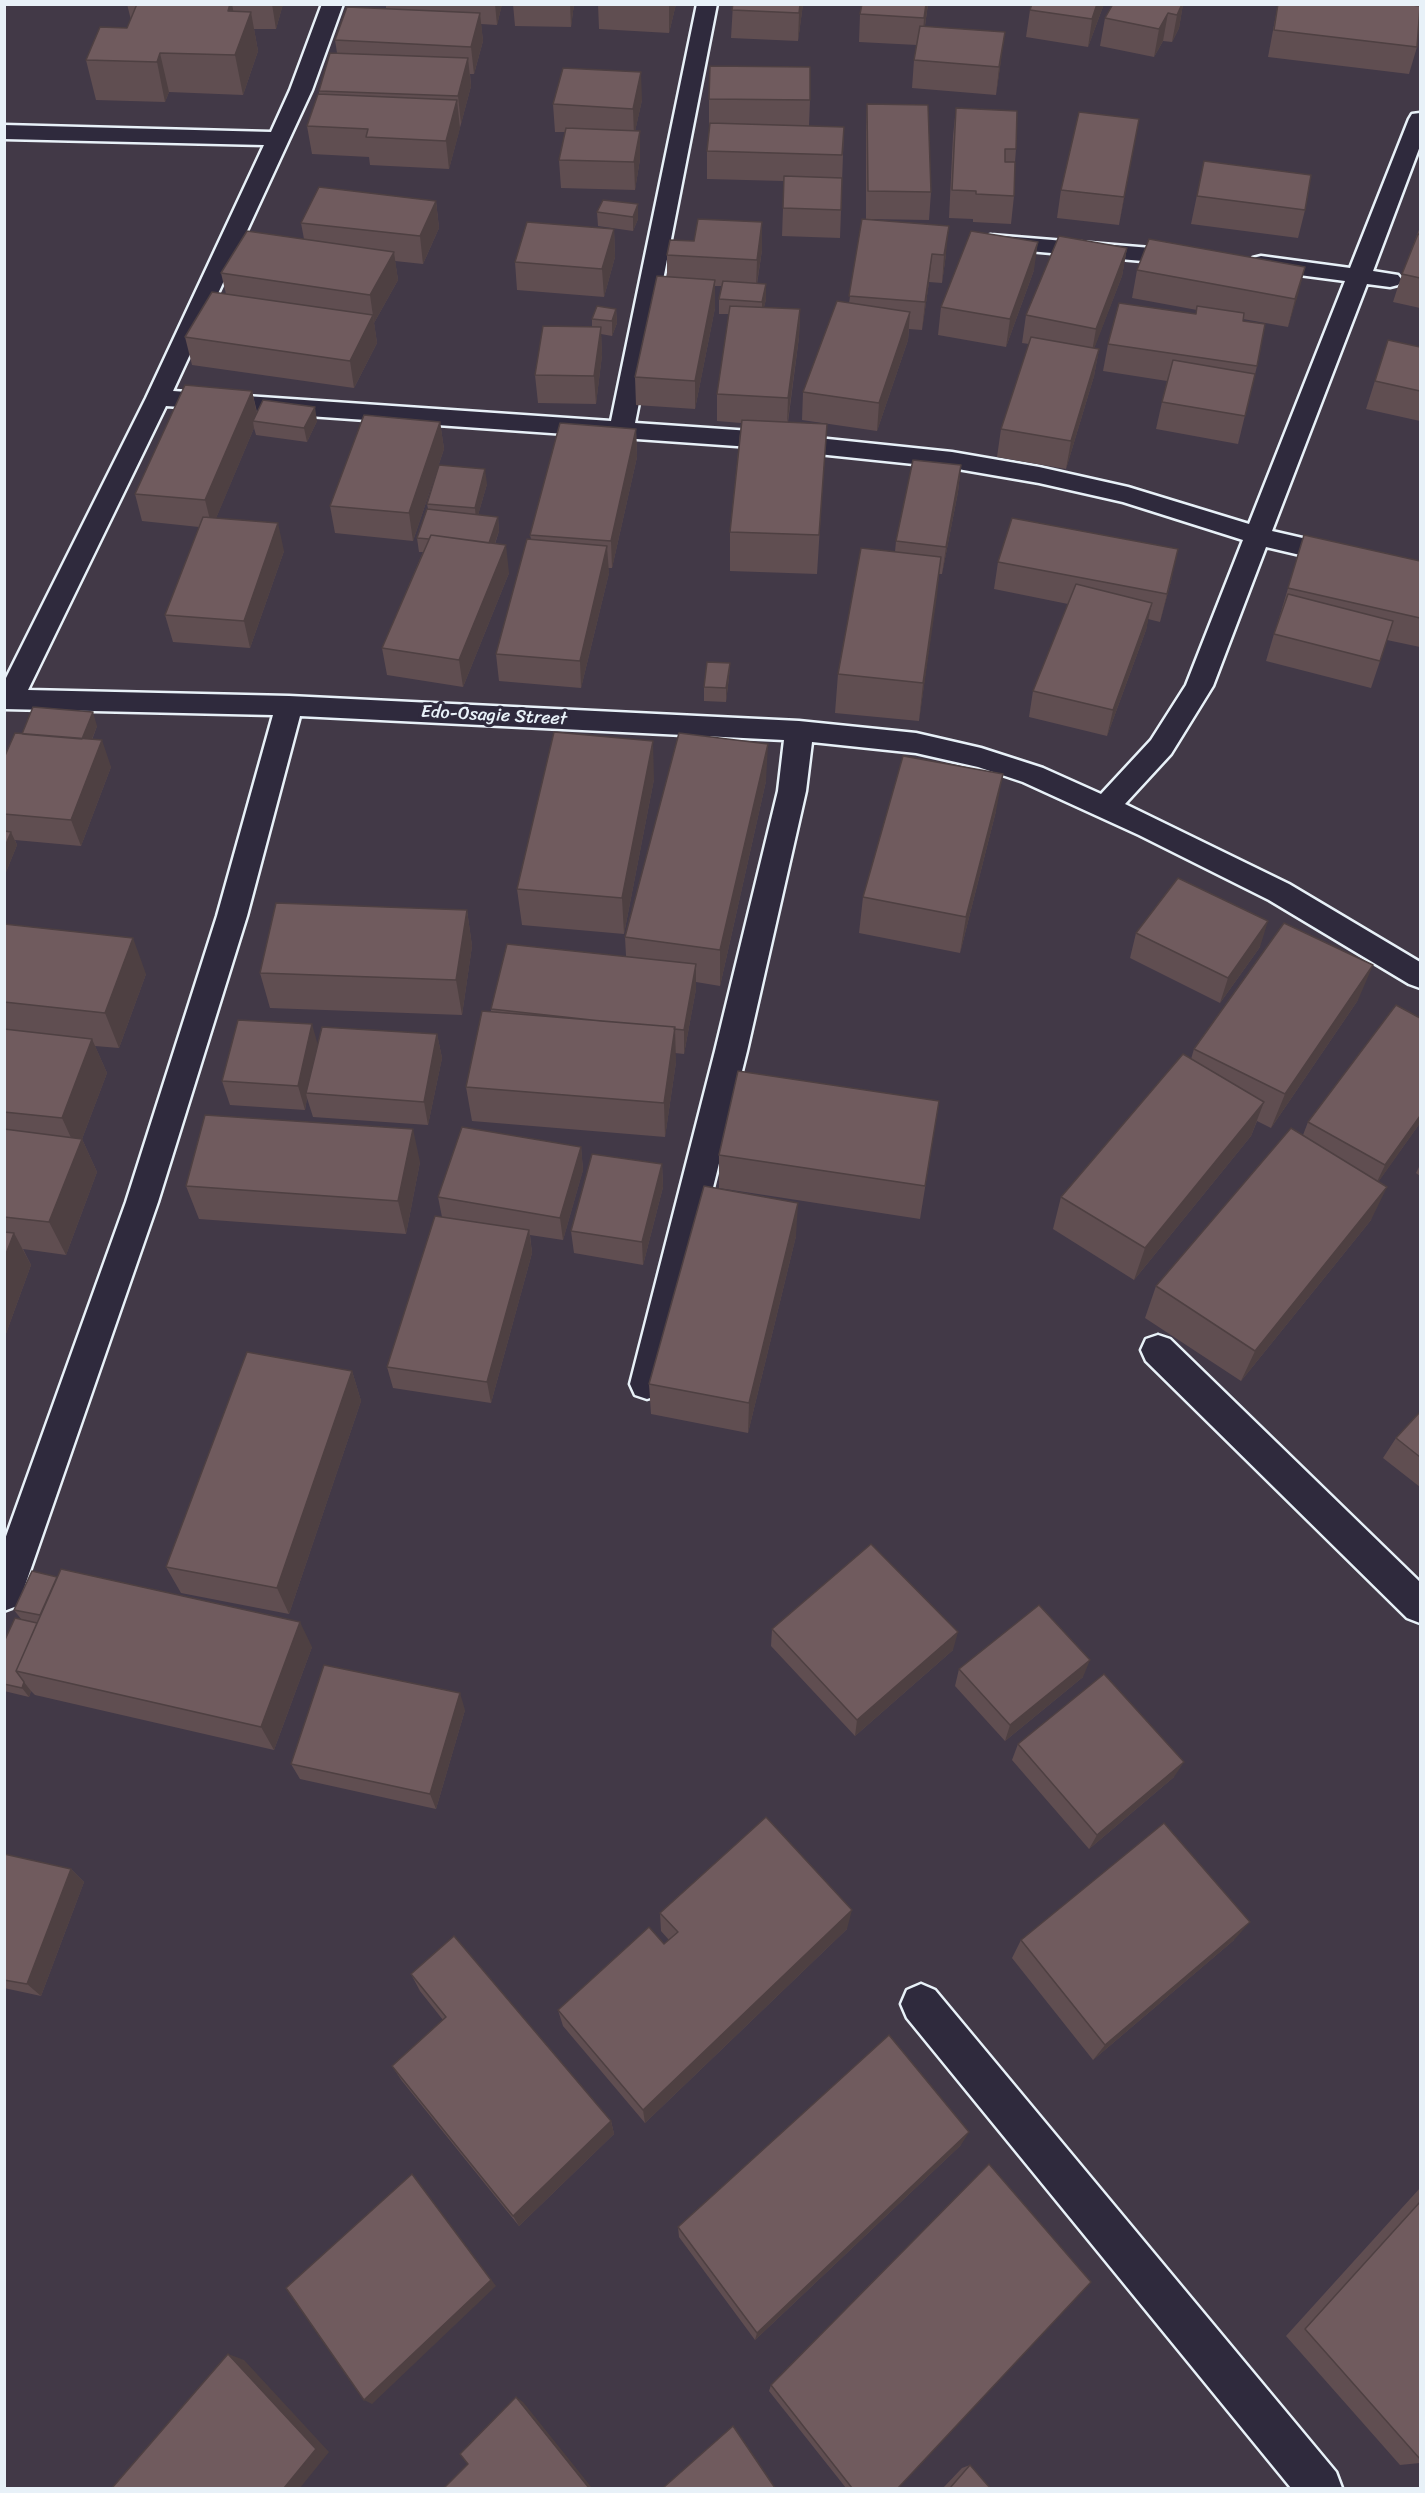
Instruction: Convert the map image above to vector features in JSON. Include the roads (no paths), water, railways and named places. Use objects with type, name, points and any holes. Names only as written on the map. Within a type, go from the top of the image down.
[{"type":"street","points":[[7,699],[158,398],[301,90],[333,4]]},
{"type":"street","points":[[621,431],[707,4]]},
{"type":"street","points":[[1106,808],[1161,747],[1181,718],[1206,668],[1420,119]]},
{"type":"street","points":[[4,132],[278,139]]},
{"type":"street","points":[[982,241],[1072,251],[1226,261],[1390,280]]},
{"type":"street","points":[[158,398],[751,439],[952,460],[1128,495],[1258,536],[1420,574]]},
{"type":"street","name":"Edo-Osagie Street","points":[[7,699],[289,706],[799,731],[916,743],[981,758],[1033,775],[1106,808],[1279,892],[1420,976]]},
{"type":"street","points":[[4,1594],[142,1202],[232,916],[289,706]]},
{"type":"street","points":[[647,1384],[731,1051],[792,791],[799,731]]},
{"type":"street","points":[[1158,1350],[1420,1606]]},
{"type":"street","points":[[921,2004],[1320,2488]]}]
